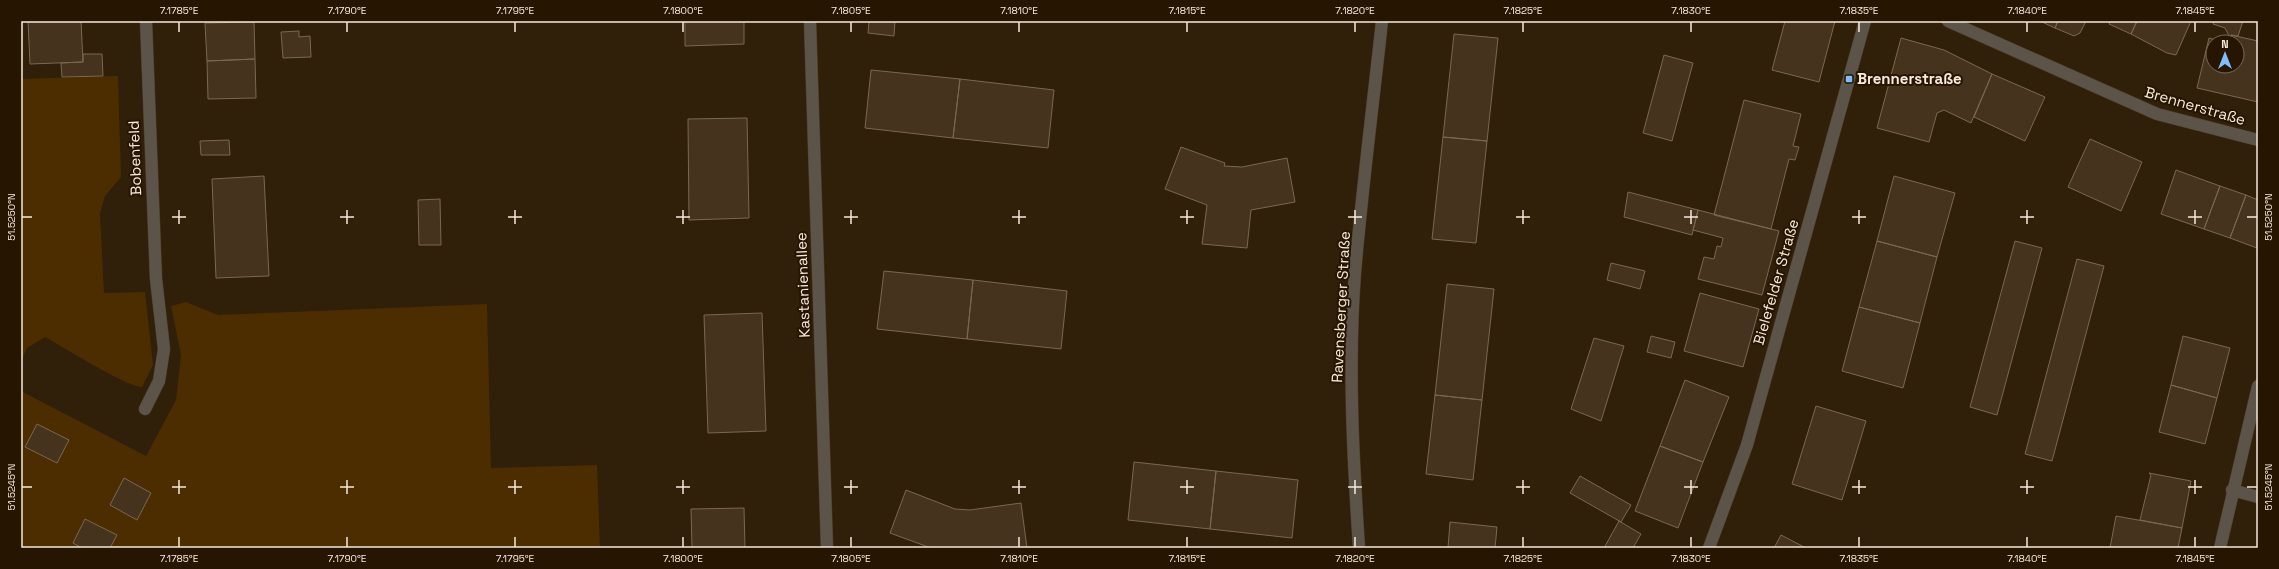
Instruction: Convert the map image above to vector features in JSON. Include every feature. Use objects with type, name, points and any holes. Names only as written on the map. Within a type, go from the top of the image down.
[{"type":"street","name":"Bobenfeld","points":[[145,409],[159,381],[164,359],[158,294],[146,21]]},
{"type":"street","name":"Kastanienallee","points":[[810,21],[827,548]]},
{"type":"street","name":"Ravensberger Straße","points":[[1358,548],[1353,449],[1355,273],[1382,21]]},
{"type":"street","name":"Bielefelder Straße","points":[[1709,548],[1747,445],[1865,21]]},
{"type":"street","name":"Brennerstraße","points":[[1948,21],[2158,114],[2258,140]]},
{"type":"street","points":[[2220,548],[2232,490],[2258,386]]},
{"type":"street","points":[[2232,490],[2258,497]]},
{"type":"shaded area","points":[[118,76],[121,177],[105,196],[100,213],[104,293],[145,292],[153,365],[142,387],[123,381],[109,374],[45,337],[27,348],[21,362],[21,79]]},
{"type":"shaded area","points":[[186,302],[218,315],[487,304],[491,468],[597,465],[600,548],[21,548],[21,391],[146,456],[176,400],[181,355],[171,306]]},
{"type":"building","points":[[28,21],[81,21],[83,62],[30,64]]},
{"type":"building","points":[[685,21],[744,21],[744,44],[685,46]]},
{"type":"building","points":[[869,21],[895,21],[894,36],[868,33]]},
{"type":"building","points":[[1785,21],[1835,21],[1819,82],[1772,70]]},
{"type":"building","points":[[2040,21],[2058,21],[2055,28]]},
{"type":"building","points":[[2058,21],[2086,21],[2080,33],[2074,36],[2055,28]]},
{"type":"building","points":[[2110,21],[2137,21],[2131,34],[2109,24]]},
{"type":"building","points":[[2137,21],[2191,21],[2176,55],[2167,53],[2131,34]]},
{"type":"building","points":[[2214,21],[2243,21],[2239,34],[2228,34],[2225,28],[2213,24]]},
{"type":"building","points":[[254,22],[255,59],[207,61],[205,23]]},
{"type":"building","points":[[299,31],[299,37],[310,36],[311,57],[283,58],[281,32]]},
{"type":"building","points":[[1454,34],[1498,38],[1487,141],[1443,137]]},
{"type":"building","points":[[1901,38],[1944,50],[1992,74],[1971,123],[1944,110],[1937,113],[1929,142],[1877,128]]},
{"type":"building","points":[[2245,38],[2258,41],[2258,102],[2197,88],[2205,55],[2205,74],[2245,74]]},
{"type":"building","points":[[83,54],[102,54],[103,76],[62,77],[61,63],[83,62]]},
{"type":"building","points":[[1664,55],[1693,63],[1672,141],[1643,133]]},
{"type":"building","points":[[255,59],[256,98],[208,99],[207,61]]},
{"type":"building","points":[[871,70],[960,79],[953,138],[865,128]]},
{"type":"building","points":[[1992,74],[2045,97],[2025,141],[1974,117]]},
{"type":"building","points":[[960,79],[1054,90],[1048,148],[953,138]]},
{"type":"building","points":[[1744,100],[1801,114],[1793,146],[1799,147],[1795,160],[1789,159],[1771,229],[1714,215]]},
{"type":"building","points":[[747,118],[749,218],[689,220],[688,119]]},
{"type":"building","points":[[1443,137],[1487,141],[1476,243],[1432,239]]},
{"type":"building","points":[[2090,139],[2142,162],[2121,211],[2068,187]]},
{"type":"building","points":[[229,140],[230,155],[201,155],[200,141]]},
{"type":"building","points":[[1181,147],[1225,163],[1224,166],[1242,167],[1287,158],[1295,202],[1251,210],[1247,248],[1202,244],[1207,205],[1165,189]]},
{"type":"building","points":[[2176,170],[2220,186],[2204,229],[2161,214]]},
{"type":"building","points":[[264,176],[269,276],[216,278],[212,179]]},
{"type":"building","points":[[1894,176],[1955,193],[1937,257],[1877,241]]},
{"type":"building","points":[[2220,186],[2246,195],[2230,238],[2204,229]]},
{"type":"building","points":[[1628,192],[1698,210],[1692,235],[1624,217]]},
{"type":"building","points":[[2246,195],[2258,200],[2257,248],[2230,238]]},
{"type":"building","points":[[440,199],[441,245],[419,245],[418,200]]},
{"type":"building","points":[[1698,210],[1779,231],[1762,295],[1698,279],[1704,257],[1714,259],[1717,246],[1721,247],[1723,238],[1693,230]]},
{"type":"building","points":[[1877,241],[1937,257],[1920,323],[1859,307]]},
{"type":"building","points":[[2015,241],[2042,248],[1997,415],[1970,407]]},
{"type":"building","points":[[2077,259],[2104,266],[2052,461],[2025,454]]},
{"type":"building","points":[[1611,263],[1645,271],[1640,289],[1607,280]]},
{"type":"building","points":[[884,271],[973,280],[967,339],[877,329]]},
{"type":"building","points":[[973,280],[1067,291],[1061,349],[967,339]]},
{"type":"building","points":[[1447,284],[1494,289],[1482,400],[1435,395]]},
{"type":"building","points":[[1700,293],[1759,309],[1743,367],[1684,351]]},
{"type":"building","points":[[1859,307],[1920,323],[1903,388],[1842,371]]},
{"type":"building","points":[[762,313],[766,431],[708,433],[704,315]]},
{"type":"building","points":[[1651,336],[1675,342],[1671,358],[1647,352]]},
{"type":"building","points":[[2183,336],[2230,348],[2217,398],[2171,385]]},
{"type":"building","points":[[1594,338],[1624,346],[1601,421],[1571,409]]},
{"type":"building","points":[[1685,380],[1729,397],[1703,462],[1660,446]]},
{"type":"building","points":[[2171,385],[2217,398],[2205,444],[2159,432]]},
{"type":"building","points":[[1435,395],[1482,400],[1473,480],[1426,474]]},
{"type":"building","points":[[1816,406],[1866,421],[1842,500],[1792,484]]},
{"type":"building","points":[[37,424],[69,440],[57,463],[25,447]]},
{"type":"building","points":[[1660,446],[1703,462],[1678,528],[1635,511]]},
{"type":"building","points":[[1134,462],[1216,471],[1210,529],[1128,520]]},
{"type":"building","points":[[1216,471],[1298,480],[1292,538],[1210,529]]},
{"type":"building","points":[[2149,473],[2191,481],[2182,528],[2140,520],[2151,475]]},
{"type":"building","points":[[1580,476],[1631,505],[1621,522],[1570,493]]},
{"type":"building","points":[[124,478],[151,493],[137,520],[110,505]]},
{"type":"building","points":[[906,490],[955,509],[970,510],[1021,503],[1027,548],[931,548],[890,533]]},
{"type":"building","points":[[744,508],[745,548],[692,548],[691,509]]},
{"type":"building","points":[[2116,516],[2182,528],[2178,548],[2110,548]]},
{"type":"building","points":[[85,519],[117,535],[110,548],[82,548],[73,543]]},
{"type":"building","points":[[1619,521],[1641,534],[1633,548],[1604,548]]},
{"type":"building","points":[[1450,522],[1497,527],[1495,548],[1448,548]]},
{"type":"building","points":[[1781,535],[1806,548],[1774,548]]},
{"type":"place","name":"Brennerstraße","points":[[1849,79]]}]
